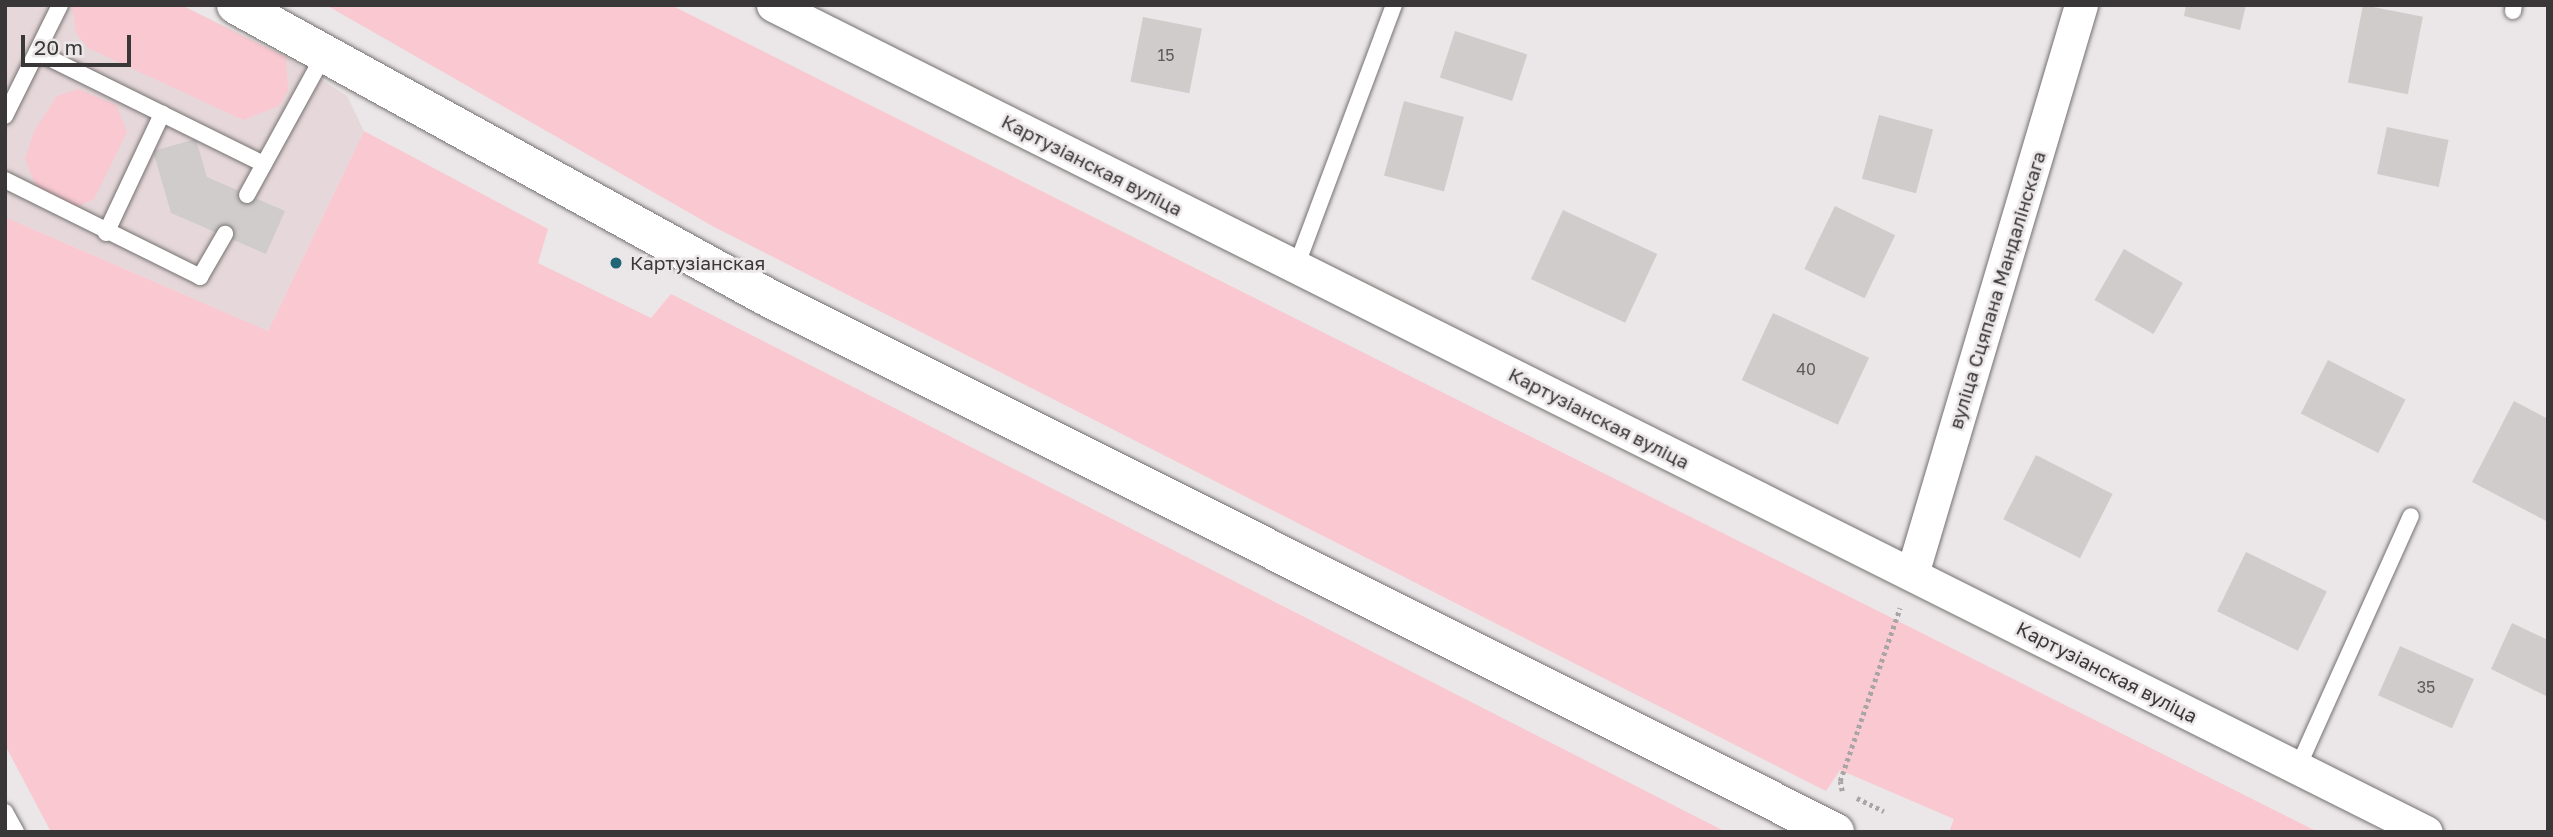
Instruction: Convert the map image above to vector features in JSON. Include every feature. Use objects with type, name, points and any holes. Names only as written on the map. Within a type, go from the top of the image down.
[{"type":"street","points":[[236,5],[326,52],[763,295],[1835,832]]},
{"type":"street","name":"вуліца Сцяпана Мандалінскага","points":[[1912,574],[2081,5]]},
{"type":"street","name":"Картузіанская вуліца","points":[[774,6],[2426,832]]},
{"type":"lane","points":[[5,116],[60,5]]},
{"type":"lane","points":[[1296,267],[1394,5]]},
{"type":"lane","points":[[37,52],[264,164]]},
{"type":"lane","points":[[247,195],[326,52]]},
{"type":"lane","points":[[106,233],[162,114]]},
{"type":"lane","points":[[5,180],[106,233],[200,277],[225,234]]},
{"type":"lane","points":[[2298,768],[2411,516]]},
{"type":"lane","points":[[5,812],[16,832]]},
{"type":"path","points":[[1884,811],[1841,791],[1840,781],[1912,574]]},
{"type":"shaded area","points":[[5,5],[181,5],[286,57],[347,96],[364,131],[268,331],[5,217]]},
{"type":"shaded area","points":[[72,5],[181,5],[286,57],[288,90],[279,106],[243,120],[88,48],[76,33]]},
{"type":"shaded area","points":[[326,5],[671,5],[2318,832],[1949,832],[1954,819],[1840,770],[1826,791],[716,228]]},
{"type":"shaded area","points":[[78,89],[116,105],[127,132],[94,199],[77,207],[38,192],[25,159],[34,131],[57,96]]},
{"type":"shaded area","points":[[364,131],[548,229],[538,263],[651,318],[671,294],[1726,832],[51,832],[5,745],[5,217],[268,331]]},
{"type":"building","points":[[2186,5],[2246,5],[2240,30],[2184,16]]},
{"type":"building","points":[[2363,5],[2423,17],[2408,94],[2348,83]]},
{"type":"building","points":[[1143,17],[1202,28],[1189,93],[1130,82]]},
{"type":"building","points":[[1455,31],[1527,54],[1512,101],[1440,78]]},
{"type":"building","points":[[1404,101],[1464,117],[1444,191],[1384,175]]},
{"type":"building","points":[[1879,115],[1933,129],[1916,193],[1862,179]]},
{"type":"building","points":[[2387,127],[2449,140],[2439,187],[2377,174]]},
{"type":"building","points":[[196,139],[207,177],[285,211],[266,254],[171,213],[153,151]]},
{"type":"building","points":[[1835,206],[1895,235],[1865,298],[1804,269]]},
{"type":"building","points":[[1563,210],[1657,254],[1625,323],[1531,279]]},
{"type":"building","points":[[2124,249],[2183,283],[2153,334],[2094,300]]},
{"type":"building","points":[[1773,313],[1869,358],[1838,425],[1742,380]]},
{"type":"building","points":[[2328,360],[2406,399],[2378,453],[2301,413]]},
{"type":"building","points":[[2514,401],[2548,419],[2548,522],[2472,482]]},
{"type":"building","points":[[2036,455],[2113,494],[2080,558],[2003,519]]},
{"type":"building","points":[[2246,552],[2327,591],[2298,651],[2217,611]]},
{"type":"building","points":[[2512,623],[2548,640],[2548,697],[2491,669]]},
{"type":"building","points":[[2400,646],[2474,679],[2452,728],[2378,695]]},
{"type":"place","name":"Картузіанская","points":[[616,263]]}]
